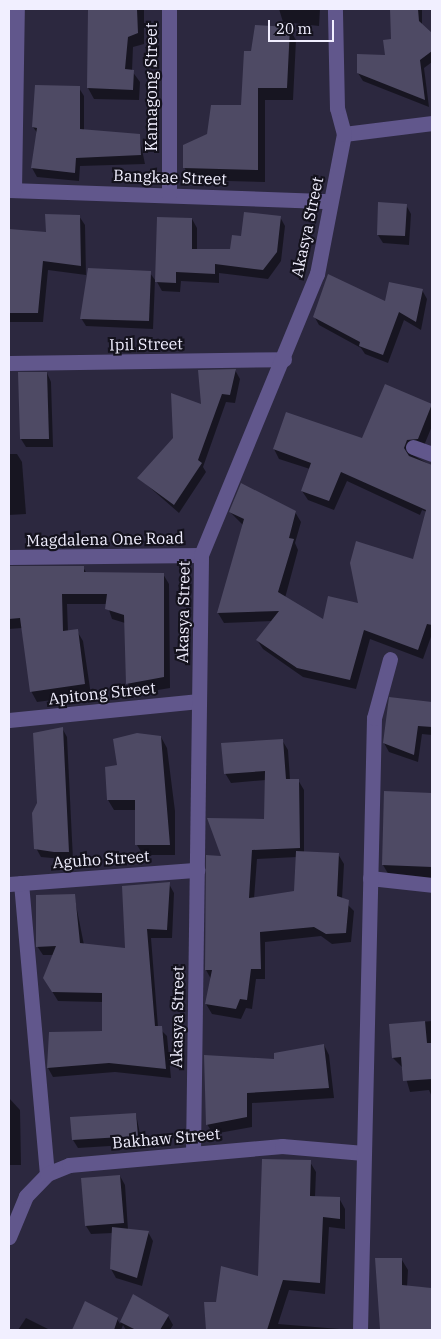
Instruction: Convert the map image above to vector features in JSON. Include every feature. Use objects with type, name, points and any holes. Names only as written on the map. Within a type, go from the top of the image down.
[{"type":"street","points":[[11,190],[17,9]]},
{"type":"street","name":"Kamagong Street","points":[[169,9],[169,195]]},
{"type":"street","name":"Akasya Street","points":[[193,1153],[201,555],[284,359],[317,274],[344,134],[337,108],[335,9]]},
{"type":"street","points":[[344,134],[432,123]]},
{"type":"street","name":"Bangkae Street","points":[[11,190],[330,201]]},
{"type":"street","name":"Ipil Street","points":[[9,363],[284,359]]},
{"type":"street","points":[[413,447],[432,454]]},
{"type":"street","name":"Magdalena One Road","points":[[9,557],[201,555]]},
{"type":"street","points":[[360,1330],[374,718],[390,659]]},
{"type":"street","name":"Apitong Street","points":[[9,720],[199,701]]},
{"type":"street","name":"Aguho Street","points":[[15,883],[197,870]]},
{"type":"street","points":[[370,878],[432,885]]},
{"type":"street","points":[[15,883],[47,1174]]},
{"type":"street","name":"Bakhaw Street","points":[[9,1237],[26,1196],[47,1174],[69,1165],[282,1146],[364,1154]]},
{"type":"building","points":[[88,9],[137,9],[138,33],[128,37],[125,69],[134,70],[133,90],[87,88]]},
{"type":"building","points":[[390,9],[418,9],[419,21],[432,33],[432,51],[420,60],[425,100],[357,73],[357,54],[385,55],[383,40],[391,39]]},
{"type":"building","points":[[255,25],[290,27],[287,88],[258,88],[258,170],[183,168],[183,145],[207,134],[211,105],[241,105],[244,51],[251,51]]},
{"type":"building","points":[[35,85],[80,86],[80,129],[140,134],[141,155],[76,158],[75,173],[31,168],[37,128],[32,127]]},
{"type":"building","points":[[378,202],[407,204],[405,236],[377,235]]},
{"type":"building","points":[[244,212],[281,216],[277,252],[263,270],[215,264],[215,274],[176,272],[176,283],[155,282],[157,217],[192,218],[192,249],[230,249],[232,235],[241,236]]},
{"type":"building","points":[[45,214],[80,215],[81,266],[43,261],[38,313],[9,313],[9,229],[46,232]]},
{"type":"building","points":[[88,268],[151,271],[149,321],[80,319]]},
{"type":"building","points":[[328,274],[385,301],[389,282],[423,289],[416,322],[399,312],[383,355],[359,346],[360,342],[313,317]]},
{"type":"building","points":[[236,369],[230,395],[222,394],[198,460],[202,463],[174,505],[137,478],[173,438],[171,393],[201,404],[198,370]]},
{"type":"building","points":[[18,372],[47,372],[49,439],[20,439]]},
{"type":"building","points":[[385,384],[432,404],[418,439],[407,440],[404,448],[409,456],[432,465],[432,625],[427,624],[418,650],[364,630],[350,680],[297,668],[256,640],[279,611],[217,613],[244,519],[229,512],[241,483],[296,511],[289,538],[294,539],[278,592],[323,619],[328,596],[358,603],[350,563],[356,541],[413,559],[426,510],[341,472],[329,501],[301,491],[311,463],[273,449],[286,412],[362,438]]},
{"type":"building","points":[[9,566],[84,566],[84,572],[164,573],[164,677],[126,684],[124,615],[105,609],[107,594],[62,594],[63,631],[78,629],[85,684],[30,692],[20,618],[9,619]]},
{"type":"building","points":[[389,697],[432,702],[432,727],[418,726],[414,755],[383,743]]},
{"type":"building","points":[[63,727],[69,852],[34,849],[32,813],[37,803],[33,733]]},
{"type":"building","points":[[137,733],[161,736],[170,845],[135,845],[135,800],[107,800],[105,767],[117,765],[113,739]]},
{"type":"building","points":[[283,739],[286,779],[299,779],[300,848],[252,850],[249,898],[294,891],[296,851],[339,853],[337,896],[349,900],[346,933],[326,934],[314,927],[260,932],[261,969],[251,969],[247,1000],[240,999],[236,1009],[205,1004],[212,970],[205,970],[206,855],[221,856],[207,818],[264,819],[265,771],[224,774],[221,743]]},
{"type":"building","points":[[384,791],[432,793],[432,867],[382,865]]},
{"type":"building","points":[[170,882],[167,930],[147,929],[155,1026],[162,1026],[166,1069],[109,1063],[47,1068],[49,1032],[102,1031],[102,993],[52,992],[43,978],[56,946],[36,947],[36,895],[75,894],[80,943],[125,948],[122,886]]},
{"type":"building","points":[[425,1021],[427,1043],[432,1043],[432,1079],[403,1081],[401,1057],[392,1058],[389,1024]]},
{"type":"building","points":[[324,1044],[329,1088],[247,1093],[247,1117],[206,1125],[204,1055],[274,1059],[274,1053]]},
{"type":"building","points":[[136,1113],[138,1136],[72,1140],[70,1117]]},
{"type":"building","points":[[262,1159],[311,1160],[310,1196],[340,1197],[340,1219],[323,1217],[320,1283],[283,1280],[267,1330],[206,1330],[204,1302],[216,1302],[221,1266],[258,1276]]},
{"type":"building","points":[[120,1175],[124,1223],[85,1226],[81,1178]]},
{"type":"building","points":[[112,1227],[149,1231],[137,1278],[110,1269]]},
{"type":"building","points":[[375,1258],[402,1258],[402,1285],[432,1288],[432,1330],[380,1329]]},
{"type":"building","points":[[133,1294],[169,1315],[160,1330],[136,1330],[120,1322]]},
{"type":"building","points":[[85,1301],[118,1318],[114,1330],[72,1330]]}]
